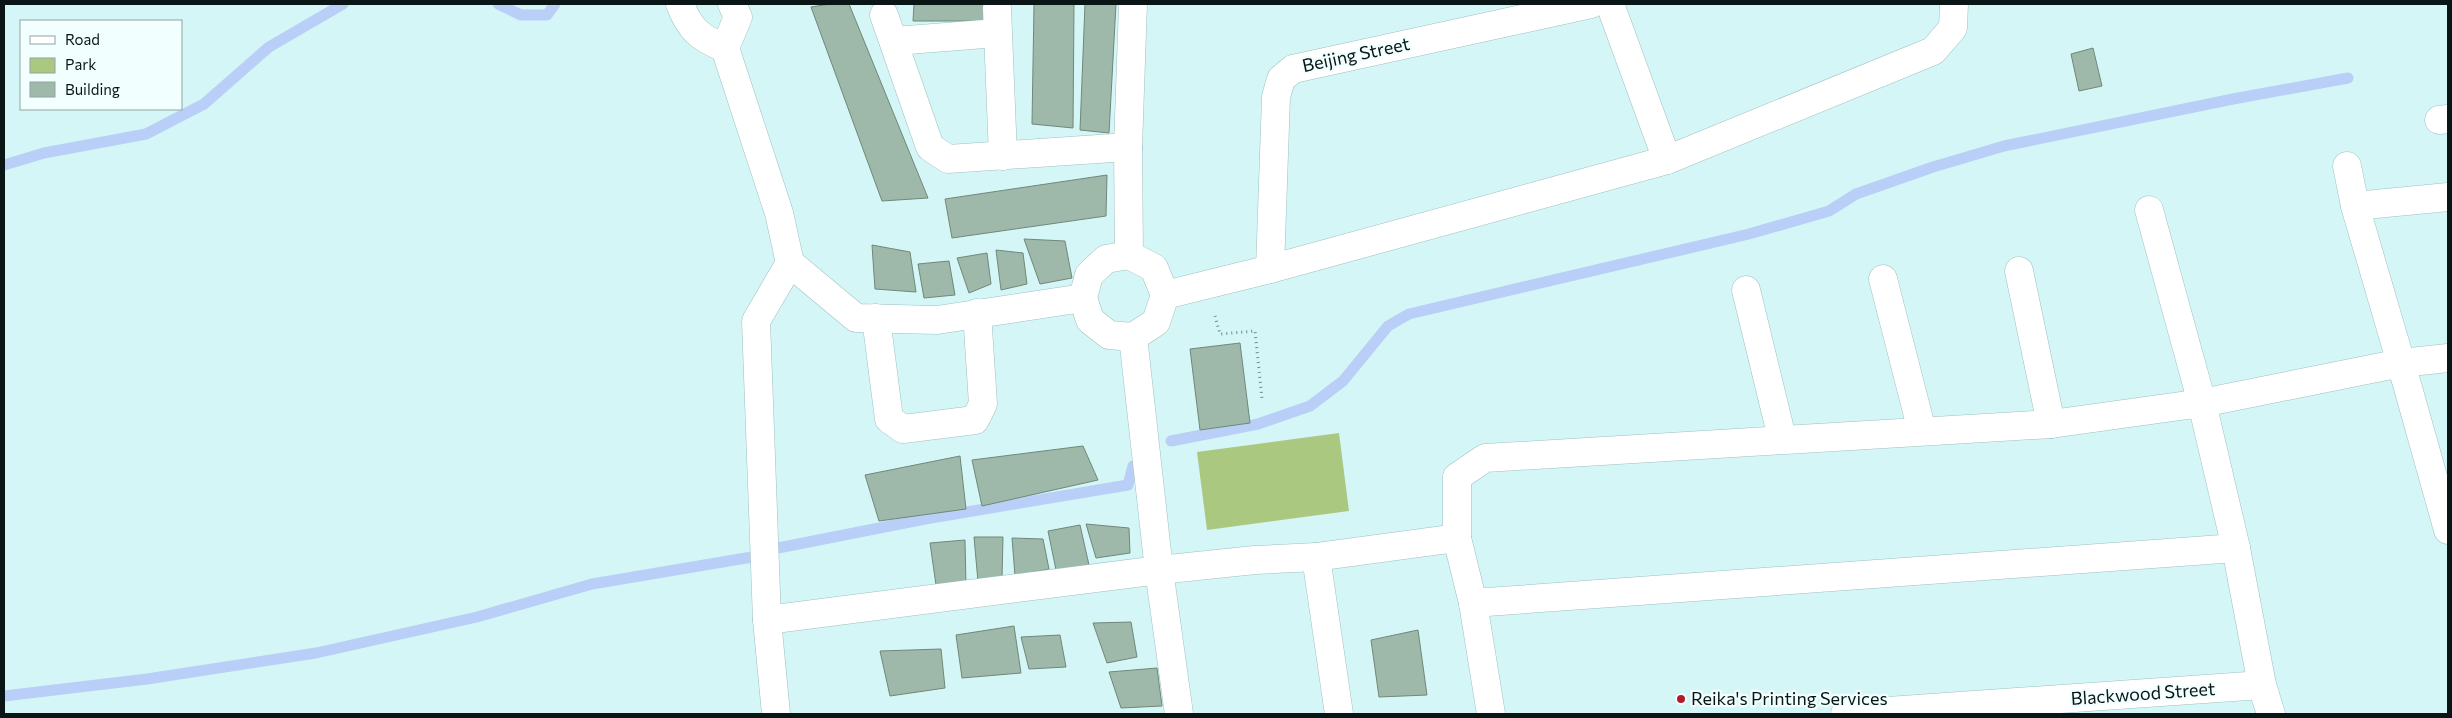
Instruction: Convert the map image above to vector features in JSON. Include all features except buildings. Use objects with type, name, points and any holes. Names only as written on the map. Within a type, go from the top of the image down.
[{"type":"street","points":[[680,4],[690,24],[703,39],[725,48]]},
{"type":"street","points":[[732,4],[738,17],[725,48],[779,213],[790,263],[856,318],[937,320],[1083,298]]},
{"type":"street","points":[[1129,256],[1128,148],[1133,4]]},
{"type":"street","name":"Beijing Street","points":[[1270,269],[1276,97],[1281,79],[1293,69],[1591,4]]},
{"type":"street","points":[[1610,4],[1667,160]]},
{"type":"street","points":[[1165,295],[1208,286],[1667,160],[1933,51],[1953,28],[1954,4]]},
{"type":"street","points":[[884,15],[895,41],[930,147],[948,159],[1128,148]]},
{"type":"street","points":[[895,41],[997,21],[1003,156]]},
{"type":"street","points":[[2347,166],[2355,206],[2444,502],[2448,530]]},
{"type":"street","points":[[2355,206],[2448,197]]},
{"type":"street","points":[[2149,210],[2202,403],[2236,548],[2262,686],[2271,714]]},
{"type":"street","points":[[1129,256],[1154,268],[1165,295],[1156,322],[1133,337],[1108,335],[1090,320],[1083,298],[1089,275],[1100,264],[1106,259],[1129,256]]},
{"type":"street","points":[[776,714],[767,620],[756,321],[790,263]]},
{"type":"street","points":[[2019,271],[2052,424]]},
{"type":"street","points":[[1883,279],[1922,431]]},
{"type":"street","points":[[1746,290],[1782,438]]},
{"type":"street","points":[[876,318],[888,419],[903,430],[975,420],[983,404],[977,313]]},
{"type":"street","points":[[1133,337],[1158,570],[1179,714]]},
{"type":"street","points":[[1491,714],[1473,603],[1457,538],[1458,477],[1485,458],[1782,438],[2052,424],[2202,403],[2401,363],[2448,358]]},
{"type":"street","points":[[767,620],[1158,570],[1255,560],[1316,557],[1457,538]]},
{"type":"street","points":[[1473,603],[2236,548]]},
{"type":"street","points":[[1316,557],[1339,714]]},
{"type":"street","name":"Blackwood Street","points":[[1845,714],[2262,686]]},
{"type":"path","points":[[1208,286],[1220,334],[1255,330],[1262,399]]},
{"type":"green space","points":[[1339,433],[1349,511],[1207,530],[1197,452]]},
{"type":"waterway","points":[[4,165],[44,153],[146,134],[204,104],[269,47],[343,4]]},
{"type":"waterway","points":[[498,4],[521,15],[547,15],[555,4]]},
{"type":"waterway","points":[[1171,441],[1258,424],[1310,406],[1343,381],[1388,326],[1409,314],[1749,234],[1829,211],[1856,194],[1933,167],[2004,146],[2233,99],[2348,78]]},
{"type":"waterway","points":[[778,548],[925,519],[1128,485],[1133,466]]},
{"type":"waterway","points":[[4,696],[147,679],[316,653],[477,617],[592,584],[752,557]]},
{"type":"place","name":"Reika's Printing Services","points":[[1681,699]]}]
